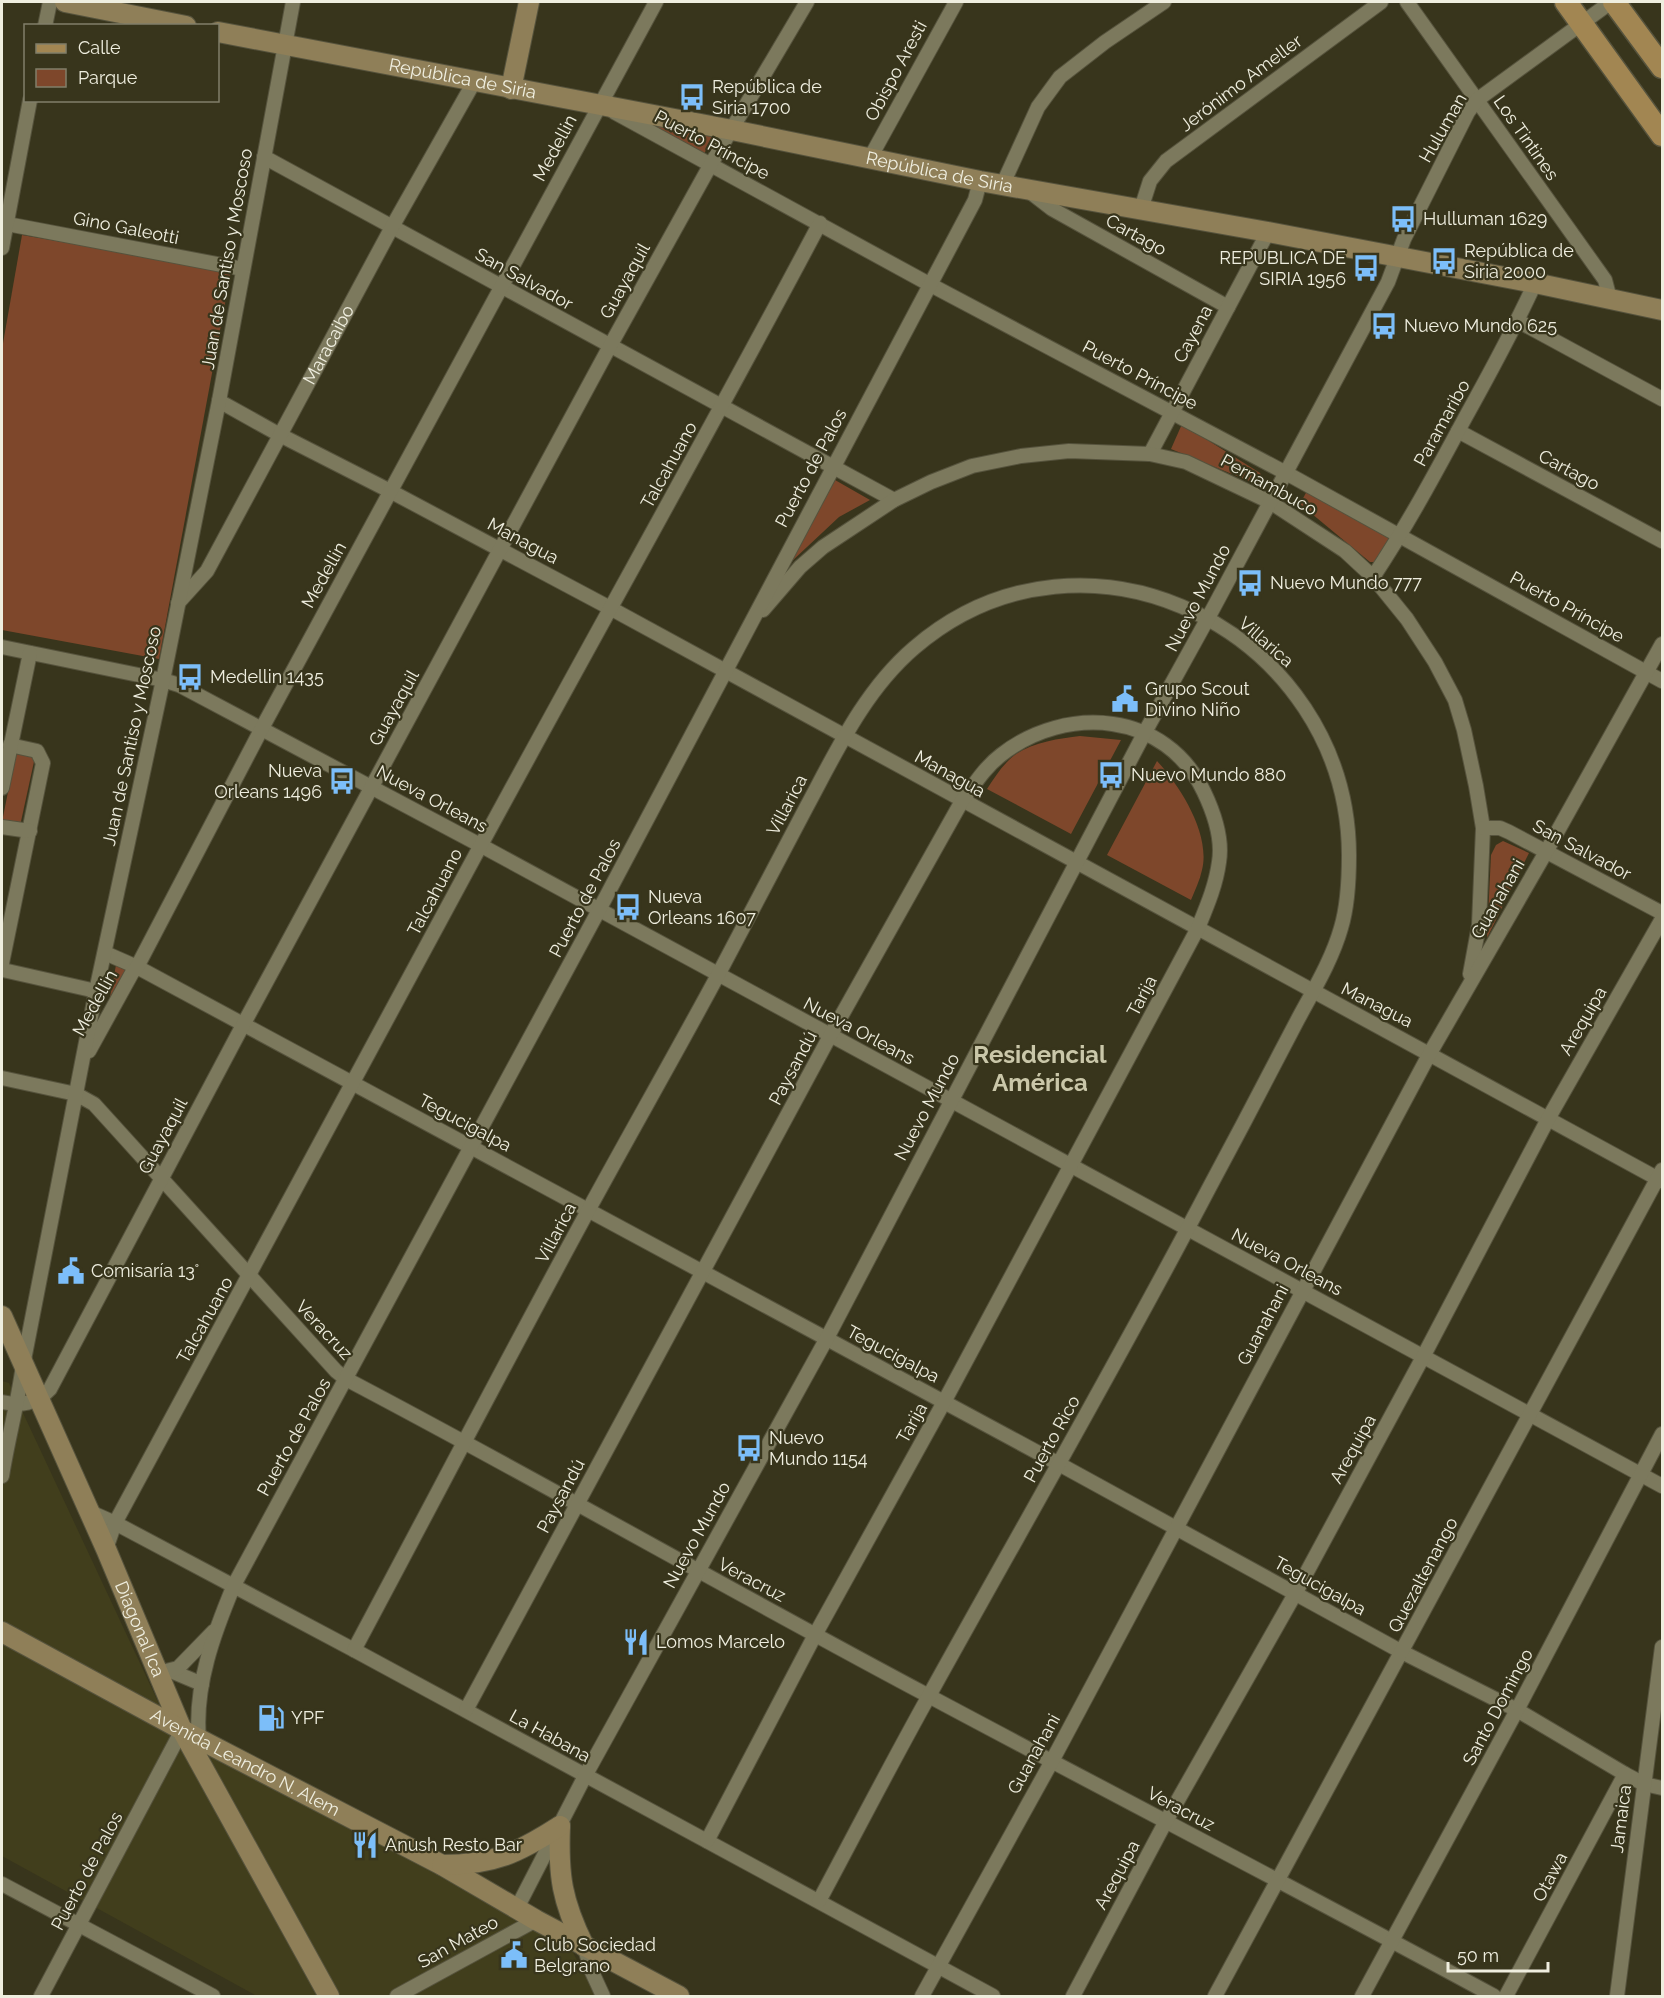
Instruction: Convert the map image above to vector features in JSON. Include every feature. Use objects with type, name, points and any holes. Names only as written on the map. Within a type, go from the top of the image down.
[{"type":"main road","points":[[65,2],[176,24]]},
{"type":"main road","points":[[511,89],[529,2]]},
{"type":"main road","points":[[1566,2],[1662,135]]},
{"type":"main road","points":[[1612,2],[1662,67]]},
{"type":"main road","name":"República de Siria","points":[[219,32],[732,130],[1002,186],[1268,232],[1535,283],[1662,310]]},
{"type":"main road","name":"Diagonal Ica","points":[[2,1316],[88,1511],[165,1672],[191,1734],[329,1996]]},
{"type":"main road","name":"Avenida Leandro N. Alem","points":[[2,1632],[442,1865],[536,1920],[679,1996]]},
{"type":"main road","points":[[442,1865],[465,1865],[510,1855],[560,1826]]},
{"type":"main road","points":[[560,1826],[559,1853],[564,1898],[571,1920],[584,1946]]},
{"type":"street","points":[[45,24],[50,2]]},
{"type":"street","name":"Juan de Santiso y Moscoso","points":[[2,1476],[11,1422],[18,1405],[23,1365],[96,991],[163,680],[219,401],[293,2]]},
{"type":"street","name":"Medellin","points":[[82,1064],[137,967],[262,728],[656,2]]},
{"type":"street","name":"Guayaquil","points":[[38,1399],[50,1389],[243,1025],[610,346],[711,164],[807,2]]},
{"type":"street","name":"Obispo Aresti","points":[[870,158],[956,2]]},
{"type":"street","points":[[1002,186],[1038,107],[1060,77],[1164,2]]},
{"type":"street","name":"Jerónimo Ameller","points":[[1141,209],[1150,181],[1166,161],[1381,2]]},
{"type":"street","name":"Los Tintines","points":[[1407,2],[1605,280],[1610,299]]},
{"type":"street","name":"Huluman","points":[[1398,257],[1414,218],[1468,112],[1477,100],[1612,2]]},
{"type":"street","name":"Maracaibo","points":[[178,603],[207,571],[392,227],[474,82]]},
{"type":"street","points":[[2,248],[4,223],[30,102]]},
{"type":"street","name":"Puerto Príncipe","points":[[599,104],[929,284],[1286,473],[1662,681]]},
{"type":"street","name":"San Salvador","points":[[264,157],[894,500]]},
{"type":"street","name":"Puerto de Palos","points":[[41,1996],[79,1925],[198,1725],[202,1684],[215,1630],[234,1586],[599,910],[975,200],[980,181]]},
{"type":"street","name":"Cartago","points":[[1028,190],[1052,210],[1228,307]]},
{"type":"street","name":"Gino Galeotti","points":[[4,223],[243,269]]},
{"type":"street","name":"Talcahuano","points":[[106,1549],[115,1523],[480,845],[722,407],[820,224]]},
{"type":"street","name":"Cayena","points":[[1150,454],[1268,232]]},
{"type":"street","name":"Nuevo Mundo","points":[[517,1908],[585,1776],[826,1338],[1145,732],[1388,282],[1398,257]]},
{"type":"street","name":"Paramaribo","points":[[1373,577],[1400,536],[1458,431],[1518,321],[1535,283]]},
{"type":"street","points":[[1518,321],[1662,399]]},
{"type":"street","name":"Managua","points":[[219,401],[610,608],[1548,1119],[1661,1176]]},
{"type":"street","name":"Cartago","points":[[1458,431],[1662,541]]},
{"type":"street","name":"Pernambuco","points":[[748,627],[800,567],[823,547],[894,500],[972,466],[1021,456],[1069,451],[1150,454],[1186,462],[1270,502],[1345,551],[1373,577],[1407,619],[1436,662],[1455,700],[1464,730],[1483,828],[1479,925],[1476,951],[1466,990]]},
{"type":"street","name":"Villarica","points":[[354,1650],[844,737],[872,692],[908,652],[952,620],[975,607],[1003,596],[1054,586],[1078,584],[1127,589],[1177,604],[1208,618],[1255,652],[1285,682],[1310,716],[1325,745],[1338,779],[1348,822],[1349,862],[1346,907],[1341,932],[1312,992]]},
{"type":"street","name":"Guanahani","points":[[922,1996],[1052,1761],[1430,1053],[1662,644]]},
{"type":"street","name":"Nueva Orleans","points":[[2,647],[179,685],[480,845],[1662,1486]]},
{"type":"street","points":[[2,788],[30,653]]},
{"type":"street","name":"Paysandú","points":[[466,1710],[830,1036],[962,801],[983,774],[1000,756],[1023,741],[1047,730],[1075,723],[1124,726],[1145,732],[1164,743],[1182,757],[1199,782],[1211,807],[1219,836],[1220,861],[1214,889],[1198,928]]},
{"type":"street","points":[[10,745],[37,751],[43,763],[30,831],[4,934],[3,970],[96,991]]},
{"type":"street","points":[[2,827],[30,831]]},
{"type":"street","name":"San Salvador","points":[[1483,828],[1500,828],[1662,913]]},
{"type":"street","name":"Arequipa","points":[[1073,1996],[1166,1821],[1295,1594],[1548,1119],[1662,919]]},
{"type":"street","name":"Tarija","points":[[708,1841],[815,1635],[944,1402],[1198,928]]},
{"type":"street","name":"Tegucigalpa","points":[[105,953],[137,967],[589,1209],[1402,1652],[1517,1710],[1625,1774],[1644,1784],[1662,1788]]},
{"type":"street","name":"Puerto Rico","points":[[819,1901],[929,1696],[1188,1229],[1312,992]]},
{"type":"street","name":"Veracruz","points":[[2,1078],[76,1094],[94,1104],[336,1371],[346,1379],[815,1635],[1494,1996]]},
{"type":"street","name":"Quezaltenango","points":[[1215,1996],[1529,1413],[1661,1176]]},
{"type":"street","points":[[2,1402],[18,1405],[38,1399]]},
{"type":"street","name":"Santo Domingo","points":[[1362,1996],[1517,1710],[1662,1434]]},
{"type":"street","name":"La Habana","points":[[88,1511],[115,1523],[466,1710],[993,1996]]},
{"type":"street","name":"Puerto de Palos","points":[[165,1672],[178,1668],[215,1630]]},
{"type":"street","name":"Jamaica","points":[[1617,1996],[1662,1647]]},
{"type":"street","points":[[165,1672],[202,1684]]},
{"type":"street","name":"Otawa","points":[[1506,1996],[1625,1774]]},
{"type":"street","points":[[2,1884],[213,1996]]},
{"type":"street","name":"San Mateo","points":[[397,1996],[536,1920]]},
{"type":"street","points":[[584,1946],[603,1996]]},
{"type":"shaded area","points":[[2,1381],[9,1383],[167,1721],[572,1951],[597,1996],[257,1996],[2,1856]]},
{"type":"green space","points":[[642,121],[715,132],[704,154]]},
{"type":"green space","points":[[22,235],[231,271],[159,659],[2,630],[2,349]]},
{"type":"green space","points":[[1182,424],[1260,473],[1266,483],[1254,483],[1171,449]]},
{"type":"green space","points":[[835,480],[870,500],[839,517],[791,562]]},
{"type":"green space","points":[[1308,489],[1391,536],[1376,562],[1370,562],[1300,504]]},
{"type":"green space","points":[[1080,736],[1121,740],[1071,834],[987,789],[1004,765],[1022,750],[1041,743]]},
{"type":"green space","points":[[16,752],[35,757],[20,826],[2,822]]},
{"type":"green space","points":[[1157,761],[1192,811],[1202,841],[1204,856],[1202,870],[1191,900],[1107,855]]},
{"type":"green space","points":[[1503,841],[1529,853],[1487,938],[1491,855],[1496,845]]},
{"type":"green space","points":[[116,965],[132,973],[107,1013]]},
{"type":"place","name":"República de Siria 1700","points":[[692,97]]},
{"type":"place","name":"Hulluman 1629","points":[[1403,219]]},
{"type":"place","name":"República de Siria 2000","points":[[1444,261]]},
{"type":"place","name":"REPUBLICA DE SIRIA 1956","points":[[1366,268]]},
{"type":"place","name":"Nuevo Mundo 625","points":[[1384,326]]},
{"type":"place","name":"Nuevo Mundo 777","points":[[1250,583]]},
{"type":"place","name":"Medellin 1435","points":[[190,677]]},
{"type":"place","name":"Grupo Scout Divino Niño","points":[[1125,699]]},
{"type":"place","name":"Nuevo Mundo 880","points":[[1111,775]]},
{"type":"place","name":"Nueva Orleans 1496","points":[[342,781]]},
{"type":"place","name":"Nueva Orleans 1607","points":[[628,907]]},
{"type":"place","name":"Comisaría 13°","points":[[71,1271]]},
{"type":"place","name":"Nuevo Mundo 1154","points":[[749,1448]]},
{"type":"place","name":"Lomos Marcelo","points":[[636,1642]]},
{"type":"place","name":"YPF","points":[[271,1718]]},
{"type":"place","name":"Anush Resto Bar","points":[[365,1845]]},
{"type":"place","name":"Club Sociedad Belgrano","points":[[514,1955]]},
{"type":"district","name":"Residencial América","points":[[1040,1069]]}]
